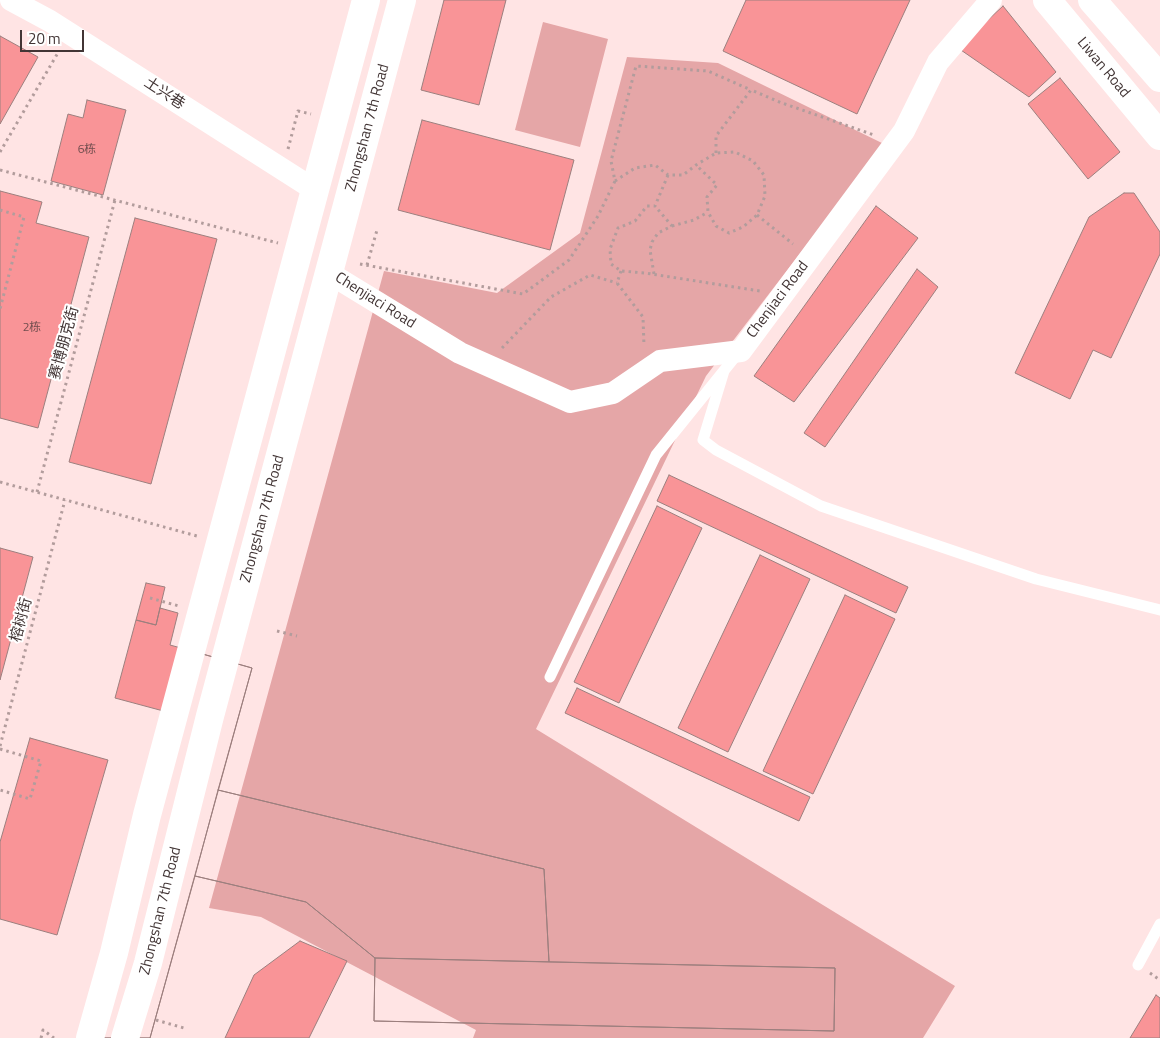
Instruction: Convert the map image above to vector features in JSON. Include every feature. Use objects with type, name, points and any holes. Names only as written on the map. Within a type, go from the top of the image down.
[{"type":"main road","points":[[90,1038],[114,953],[152,796],[366,0]]},
{"type":"main road","name":"Zhongshan 7th Road","points":[[129,1026],[148,963],[203,742],[402,0]]},
{"type":"main road","name":"Liwan Road","points":[[1046,0],[1160,136]]},
{"type":"main road","points":[[1092,0],[1160,78]]},
{"type":"main road","points":[[114,953],[148,963]]},
{"type":"street","name":"土兴巷","points":[[11,0],[71,34],[315,190]]},
{"type":"street","name":"Chenjiaci Road","points":[[329,273],[460,353],[570,402],[613,393],[660,361],[741,351],[904,131],[938,62],[991,0]]},
{"type":"lane","points":[[550,678],[656,455],[741,351]]},
{"type":"lane","points":[[724,371],[703,440],[716,450],[821,506],[1036,579],[1160,610]]},
{"type":"lane","points":[[1138,965],[1160,924]]},
{"type":"path","points":[[0,152],[52,60],[71,34]]},
{"type":"path","points":[[615,181],[611,161],[636,66],[708,71],[782,103],[896,142]]},
{"type":"path","points":[[716,152],[716,136],[751,90]]},
{"type":"path","points":[[288,151],[298,110],[318,115]]},
{"type":"path","points":[[360,264],[523,294],[569,260],[598,216],[615,181],[635,168],[655,164],[668,175],[682,176],[696,165],[716,152],[734,152],[747,158],[753,161],[764,175],[765,196],[757,215],[743,228],[729,232],[716,226],[708,212],[707,197],[717,185],[696,165]]},
{"type":"path","points":[[0,170],[283,244]]},
{"type":"path","points":[[655,206],[668,175]]},
{"type":"path","name":"赛博朋克街","points":[[36,492],[115,200]]},
{"type":"path","points":[[672,226],[655,206],[647,206],[635,221],[618,228],[610,248],[611,264],[621,271],[654,274],[782,294]]},
{"type":"path","points":[[0,210],[24,217],[0,309]]},
{"type":"path","points":[[654,274],[650,250],[652,242],[658,233],[672,226],[694,220],[708,212]]},
{"type":"path","points":[[757,215],[810,258]]},
{"type":"path","points":[[366,267],[377,230]]},
{"type":"path","points":[[617,283],[621,271]]},
{"type":"path","points":[[486,365],[551,297],[590,275],[617,283],[643,316],[644,372]]},
{"type":"path","points":[[0,482],[203,537]]},
{"type":"path","name":"榕树街","points":[[0,748],[65,500]]},
{"type":"path","points":[[150,598],[184,607]]},
{"type":"path","points":[[277,631],[297,636]]},
{"type":"path","points":[[0,748],[41,760],[30,799],[0,790]]},
{"type":"path","points":[[129,1026],[184,1028]]},
{"type":"path","points":[[41,1038],[43,1030],[54,1038]]},
{"type":"shaded area","points":[[543,22],[608,39],[580,147],[515,130]]},
{"type":"shaded area","points":[[627,57],[718,63],[884,144],[706,376],[536,729],[955,986],[923,1038],[473,1038],[476,1030],[261,917],[209,908],[384,271],[497,293],[580,233]]},
{"type":"building","points":[[444,0],[506,0],[479,105],[421,90]]},
{"type":"building","points":[[746,0],[910,0],[857,114],[723,51]]},
{"type":"building","points":[[1003,6],[1056,72],[1029,97],[958,48]]},
{"type":"building","points":[[0,36],[38,57],[0,124]]},
{"type":"building","points":[[1060,78],[1120,152],[1088,179],[1028,104]]},
{"type":"building","points":[[87,100],[126,110],[103,195],[51,181],[68,114],[83,118]]},
{"type":"building","points":[[422,120],[574,160],[550,250],[398,210]]},
{"type":"building","points":[[0,191],[42,202],[36,223],[89,237],[38,428],[0,418]]},
{"type":"building","points":[[1124,193],[1134,193],[1160,232],[1160,254],[1111,358],[1093,350],[1070,399],[1015,373],[1089,217]]},
{"type":"building","points":[[876,206],[918,238],[794,402],[754,376]]},
{"type":"building","points":[[135,218],[217,239],[151,484],[69,462]]},
{"type":"building","points":[[917,269],[938,287],[825,447],[804,433]]},
{"type":"building","points":[[669,475],[908,587],[896,613],[657,501]]},
{"type":"building","points":[[657,506],[702,528],[619,703],[574,682]]},
{"type":"building","points":[[0,548],[33,557],[0,680]]},
{"type":"building","points":[[760,555],[810,579],[728,752],[678,728]]},
{"type":"building","points":[[146,583],[165,587],[156,625],[136,620]]},
{"type":"building","points":[[845,595],[895,619],[813,794],[763,771]]},
{"type":"building","points":[[160,608],[178,613],[170,645],[199,653],[182,716],[115,698],[136,620],[156,625]]},
{"type":"building","points":[[199,653],[252,668],[218,790],[544,869],[549,962],[835,968],[834,1031],[374,1021],[375,958],[306,902],[195,876],[150,1038],[94,1038]]},
{"type":"building","points":[[199,653],[252,668],[150,1038],[94,1038]]},
{"type":"building","points":[[577,688],[810,797],[799,821],[565,713]]},
{"type":"building","points":[[30,738],[108,760],[57,935],[0,919],[0,842]]},
{"type":"building","points":[[218,790],[544,869],[549,962],[375,958],[306,902],[195,876]]},
{"type":"building","points":[[300,941],[347,961],[309,1038],[225,1038],[254,975]]},
{"type":"building","points":[[375,958],[835,968],[834,1031],[374,1021]]},
{"type":"building","points":[[1156,995],[1160,998],[1160,1038],[1130,1038]]}]
